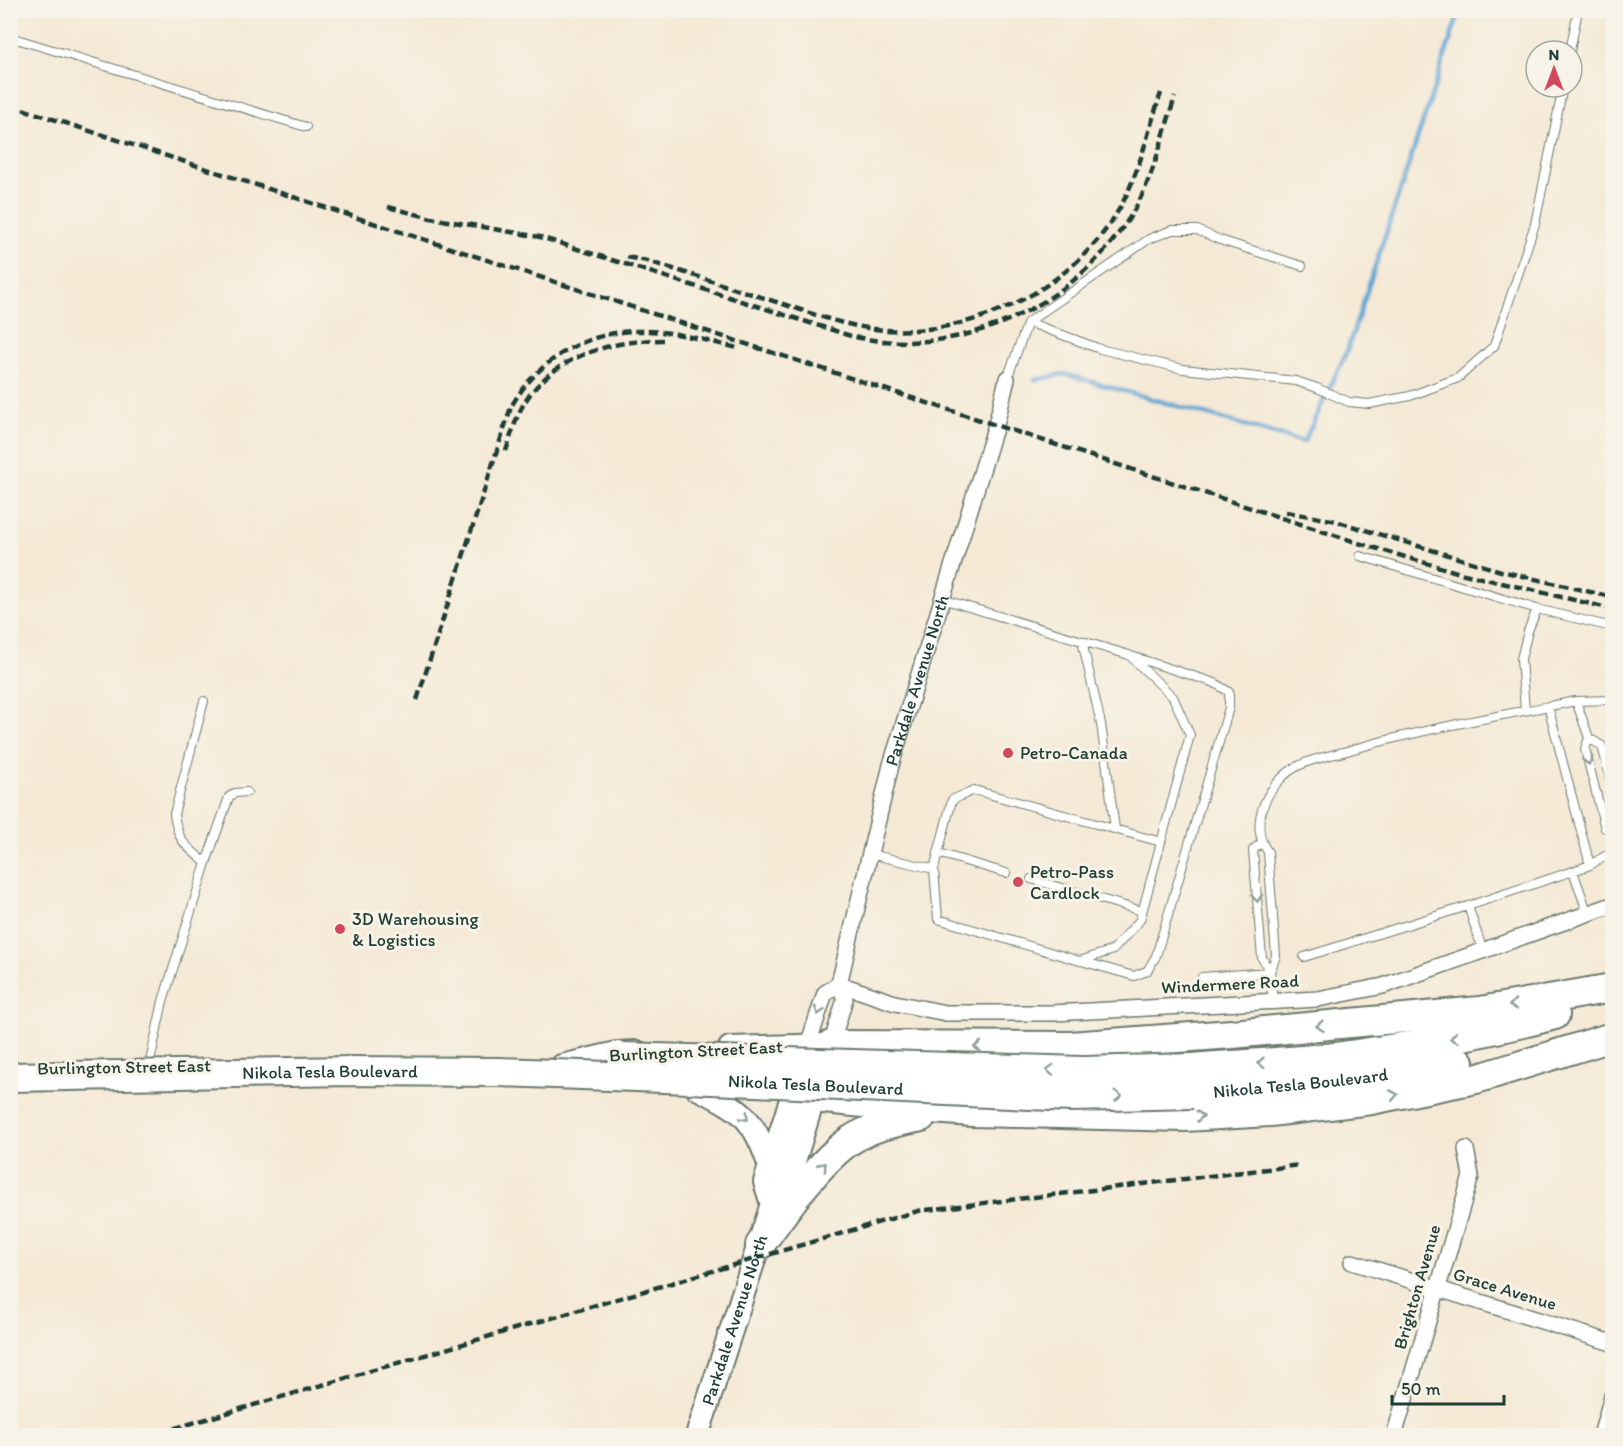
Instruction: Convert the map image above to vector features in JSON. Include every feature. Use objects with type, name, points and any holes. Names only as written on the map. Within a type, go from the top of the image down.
[{"type":"highway","points":[[811,1071],[944,1047],[1070,1046],[1232,1034],[1480,1011],[1612,988]]},
{"type":"highway","name":"Nikola Tesla Boulevard","points":[[10,1077],[350,1071],[499,1072],[1071,1097],[1193,1081],[1426,1044],[1502,1029],[1612,999]]},
{"type":"highway","name":"Nikola Tesla Boulevard","points":[[10,1058],[350,1052],[705,1058],[1083,1071],[1193,1081],[1326,1081],[1430,1068],[1508,1052],[1612,1022]]},
{"type":"highway","points":[[811,1071],[904,1107],[974,1112],[1185,1117],[1281,1111],[1371,1100],[1476,1079],[1612,1037]]},
{"type":"highway","points":[[760,1245],[797,1195],[828,1160],[850,1140],[879,1126],[923,1117],[974,1112]]},
{"type":"main road","name":"Burlington Street East","points":[[10,1068],[385,1064],[562,1066],[616,1053],[811,1071]]},
{"type":"main road","name":"Burlington Street East","points":[[562,1066],[616,1081],[697,1088],[811,1071]]},
{"type":"main road","points":[[616,1081],[687,1074],[811,1071]]},
{"type":"main road","name":"Parkdale Avenue North","points":[[772,1204],[765,1182],[811,1071]]},
{"type":"main road","name":"Parkdale Avenue North","points":[[698,1436],[772,1204],[786,1187],[811,1071]]},
{"type":"main road","points":[[697,1088],[727,1102],[741,1112],[762,1141],[770,1167]]},
{"type":"street","name":"Parkdale Avenue North","points":[[811,1071],[845,999],[839,984],[891,765],[996,425],[1007,379]]},
{"type":"street","name":"Windermere Road","points":[[839,984],[896,1003],[946,1013],[1052,1013],[1318,999],[1383,986],[1612,905]]},
{"type":"street","name":"Parkdale Avenue North","points":[[811,1071],[825,993],[839,984]]},
{"type":"street","name":"Brighton Avenue","points":[[1394,1436],[1471,1176],[1466,1149]]},
{"type":"street","name":"Grace Avenue","points":[[1352,1262],[1612,1343]]},
{"type":"street","points":[[1601,1436],[1612,1396]]},
{"type":"lane","points":[[1572,39],[1578,10]]},
{"type":"lane","points":[[10,37],[306,127]]},
{"type":"lane","points":[[1028,322],[1101,350],[1184,369],[1296,381],[1349,402],[1369,404],[1410,396],[1458,378],[1494,346],[1535,224],[1561,99]]},
{"type":"lane","points":[[1007,379],[1028,322],[1149,239],[1172,230],[1197,230],[1220,240],[1302,266]]},
{"type":"lane","points":[[1360,556],[1537,609],[1612,627]]},
{"type":"lane","points":[[942,599],[1215,682],[1229,692],[1229,708],[1156,956],[1148,971],[1134,976],[938,919],[934,869],[952,800],[974,790],[1161,842]]},
{"type":"lane","points":[[1525,711],[1521,659],[1528,630],[1537,609]]},
{"type":"lane","points":[[1082,641],[1101,724],[1115,829]]},
{"type":"lane","points":[[1080,961],[1113,950],[1140,920],[1190,735],[1173,697],[1129,655]]},
{"type":"lane","points":[[1576,700],[1589,738],[1585,749],[1605,828],[1612,831]]},
{"type":"lane","points":[[1270,972],[1276,956],[1268,852],[1261,843],[1259,823],[1265,798],[1299,765],[1396,737],[1576,700],[1612,700]]},
{"type":"lane","points":[[204,701],[174,814],[177,833],[187,846],[206,863]]},
{"type":"lane","points":[[1548,706],[1590,865]]},
{"type":"lane","points":[[1589,738],[1602,746],[1612,785]]},
{"type":"lane","points":[[149,1066],[171,974],[229,797],[235,793],[247,792]]},
{"type":"lane","points":[[1261,843],[1253,850],[1262,958],[1270,972],[1273,1001]]},
{"type":"lane","points":[[1304,957],[1573,871],[1590,865],[1612,852]]},
{"type":"lane","points":[[938,853],[1006,873]]},
{"type":"lane","points":[[870,854],[934,869]]},
{"type":"lane","points":[[1573,871],[1588,914]]},
{"type":"lane","points":[[1031,879],[1142,911]]},
{"type":"lane","points":[[1468,906],[1483,951]]},
{"type":"lane","points":[[1202,977],[1270,972]]},
{"type":"waterway","points":[[1035,380],[1064,374],[1304,442],[1347,351],[1460,10]]},
{"type":"railway","points":[[627,257],[647,261],[827,318],[868,328],[905,330],[943,327],[980,318],[1016,303],[1049,284],[1079,260],[1104,232],[1130,187],[1161,93]]},
{"type":"railway","points":[[388,207],[431,218],[540,237],[851,336],[891,342],[930,341],[969,334],[1007,321],[1042,303],[1075,279],[1103,252],[1128,220],[1144,191],[1175,97]]},
{"type":"railway","points":[[10,105],[1368,546],[1460,573],[1612,609]]},
{"type":"railway","points":[[417,700],[511,407],[534,376],[564,352],[600,336],[619,332],[664,332],[738,348]]},
{"type":"railway","points":[[506,451],[522,407],[548,375],[583,355],[603,348],[623,343],[663,340]]},
{"type":"railway","points":[[1286,512],[1332,520],[1501,571],[1612,597]]},
{"type":"railway","points":[[148,1436],[918,1211],[1301,1165]]},
{"type":"place","name":"Petro-Canada","points":[[1008,753]]},
{"type":"place","name":"Petro-Pass Cardlock","points":[[1018,882]]},
{"type":"place","name":"3D Warehousing & Logistics","points":[[340,929]]}]
